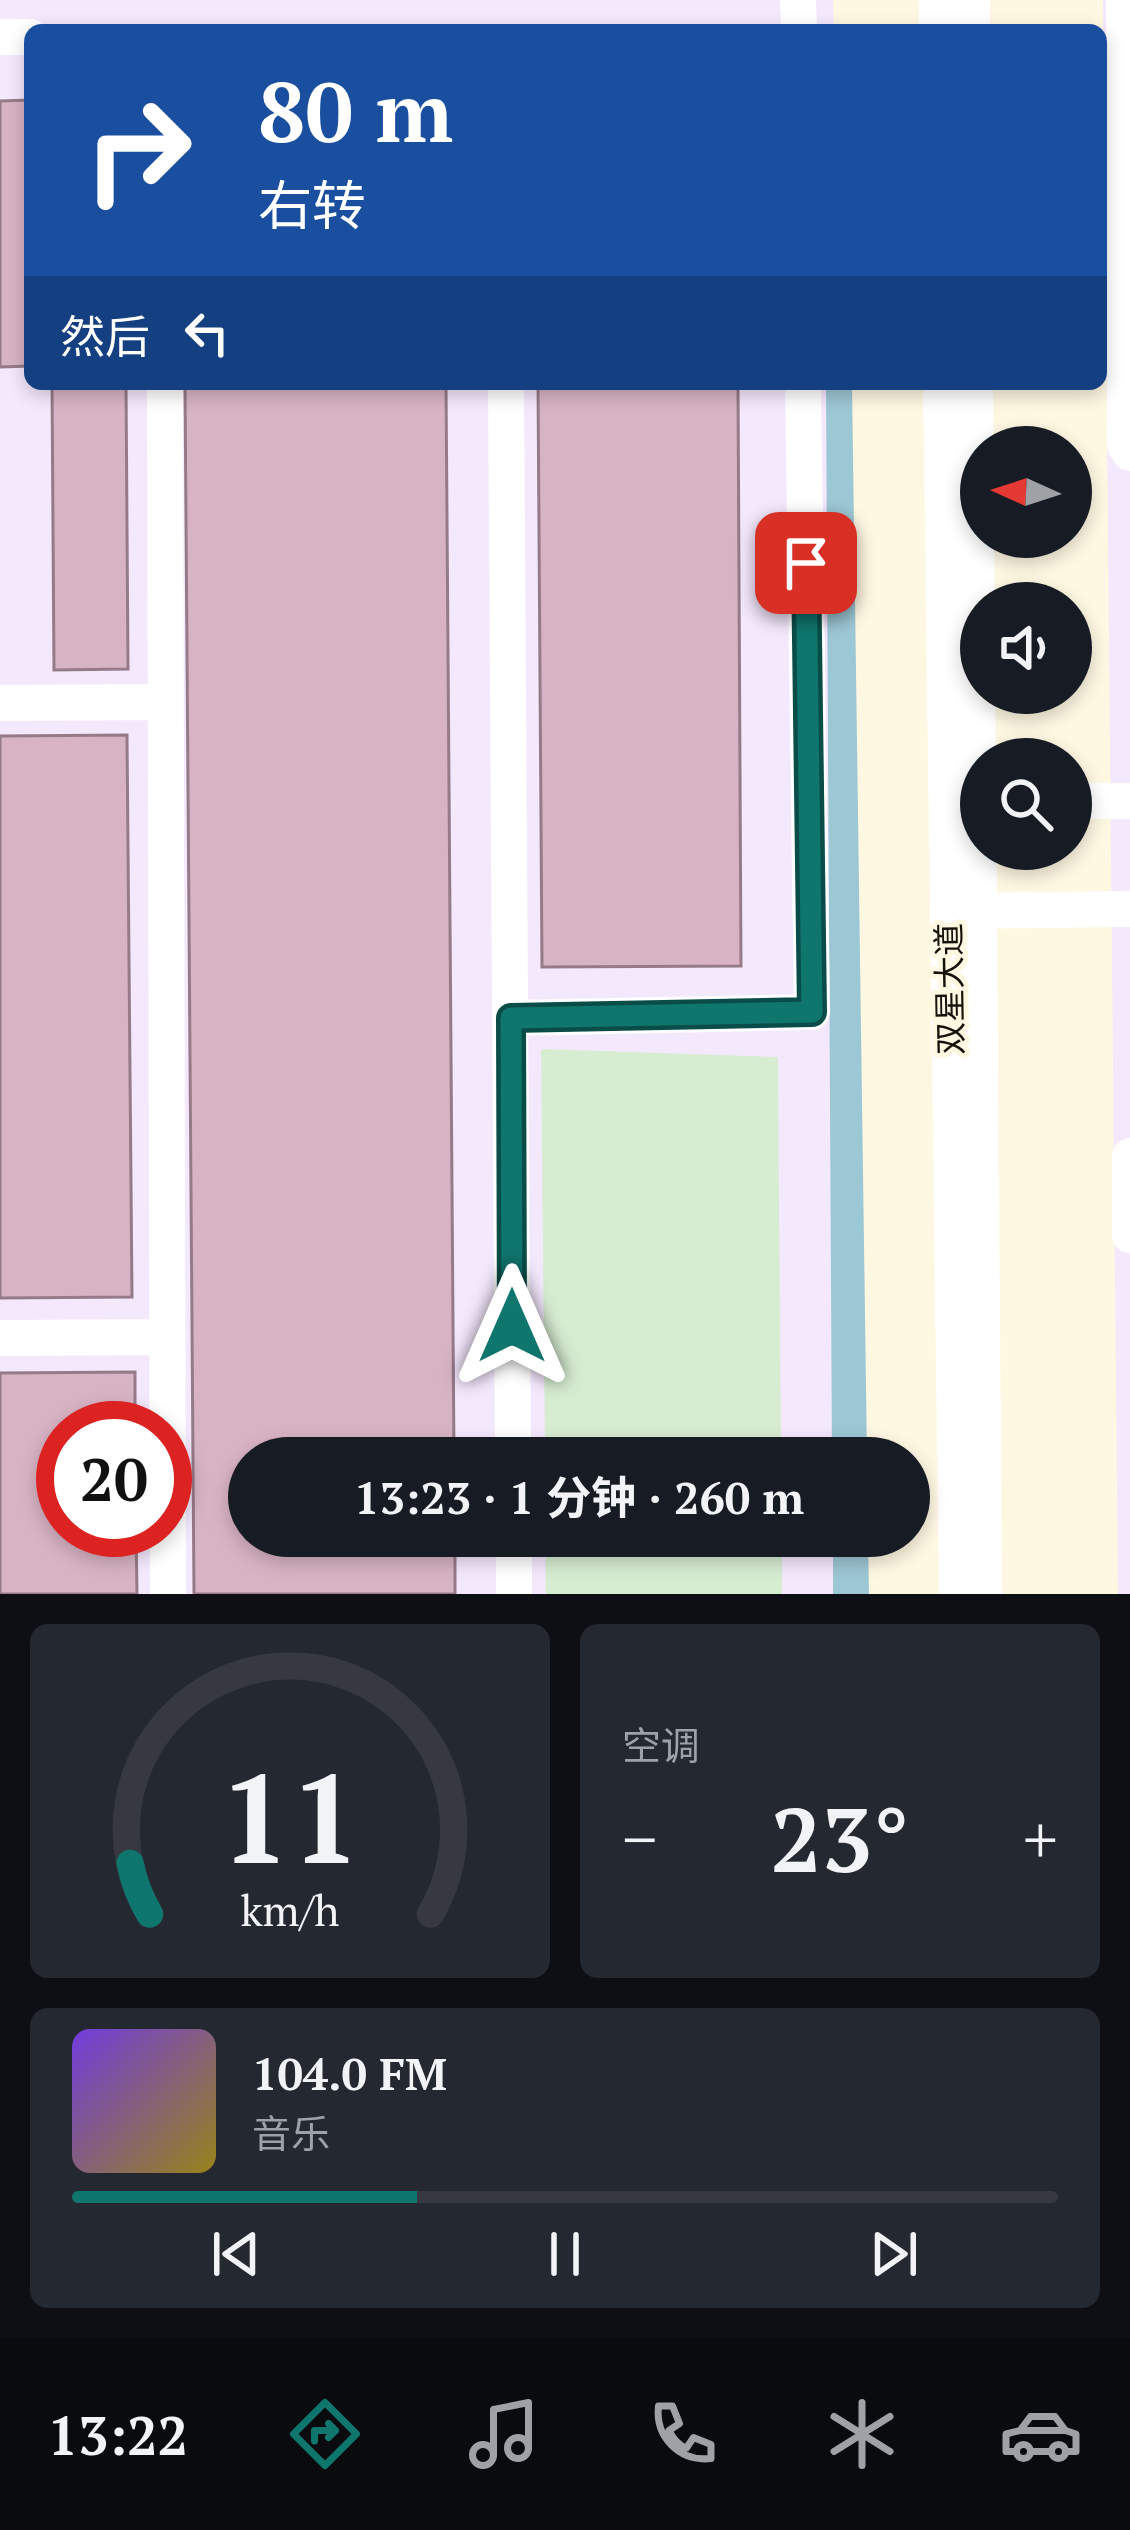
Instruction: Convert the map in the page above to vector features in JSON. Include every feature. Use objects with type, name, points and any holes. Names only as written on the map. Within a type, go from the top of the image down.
[{"type":"street","points":[[1124,0],[1119,175],[1125,445],[1130,453]]},
{"type":"street","points":[[165,390],[169,1594]]},
{"type":"street","points":[[506,390],[513,1437]]},
{"type":"street","points":[[511,1018],[812,1012],[803,390]]},
{"type":"street","name":"双星大道","points":[[941,390],[964,738]]},
{"type":"street","name":"双星大道","points":[[969,738],[975,390]]},
{"type":"street","points":[[0,703],[166,702]]},
{"type":"street","points":[[1092,801],[1130,801]]},
{"type":"street","name":"双星大道","points":[[957,1594],[965,870]]},
{"type":"street","points":[[963,910],[1130,909]]},
{"type":"street","name":"双星大道","points":[[963,910],[984,1594]]},
{"type":"street","points":[[1130,1156],[1130,1234]]},
{"type":"street","points":[[0,1338],[168,1337]]},
{"type":"street","points":[[514,1557],[514,1594]]},
{"type":"shaded area","points":[[0,0],[833,0],[834,24],[24,24],[24,390],[835,390],[841,1437],[228,1437],[228,1557],[841,1557],[841,1594],[0,1594]]},
{"type":"shaded area","points":[[1103,0],[1130,0],[1130,1594],[1118,1594],[1107,24],[1103,24]]},
{"type":"green space","points":[[541,1049],[778,1057],[781,1437],[545,1437]]},
{"type":"green space","points":[[545,1557],[782,1557],[782,1594],[546,1594]]},
{"type":"water","points":[[826,390],[852,390],[867,1437],[832,1437]]},
{"type":"water","points":[[833,1557],[868,1557],[869,1594],[833,1594]]},
{"type":"building","points":[[24,100],[24,366],[0,367],[0,101]]},
{"type":"building","points":[[1107,201],[1114,201],[1114,243],[1107,244]]},
{"type":"building","points":[[52,390],[126,390],[128,669],[54,670]]},
{"type":"building","points":[[185,390],[446,390],[454,1437],[228,1437],[228,1557],[455,1557],[455,1594],[194,1594]]},
{"type":"building","points":[[538,390],[738,390],[741,966],[542,967]]},
{"type":"building","points":[[127,735],[132,1297],[0,1298],[0,736]]},
{"type":"building","points":[[135,1372],[135,1401],[36,1401],[36,1557],[136,1557],[137,1594],[0,1594],[0,1373]]},
{"type":"route","points":[[512,1326],[511,1018],[812,1012],[806,563]]}]
